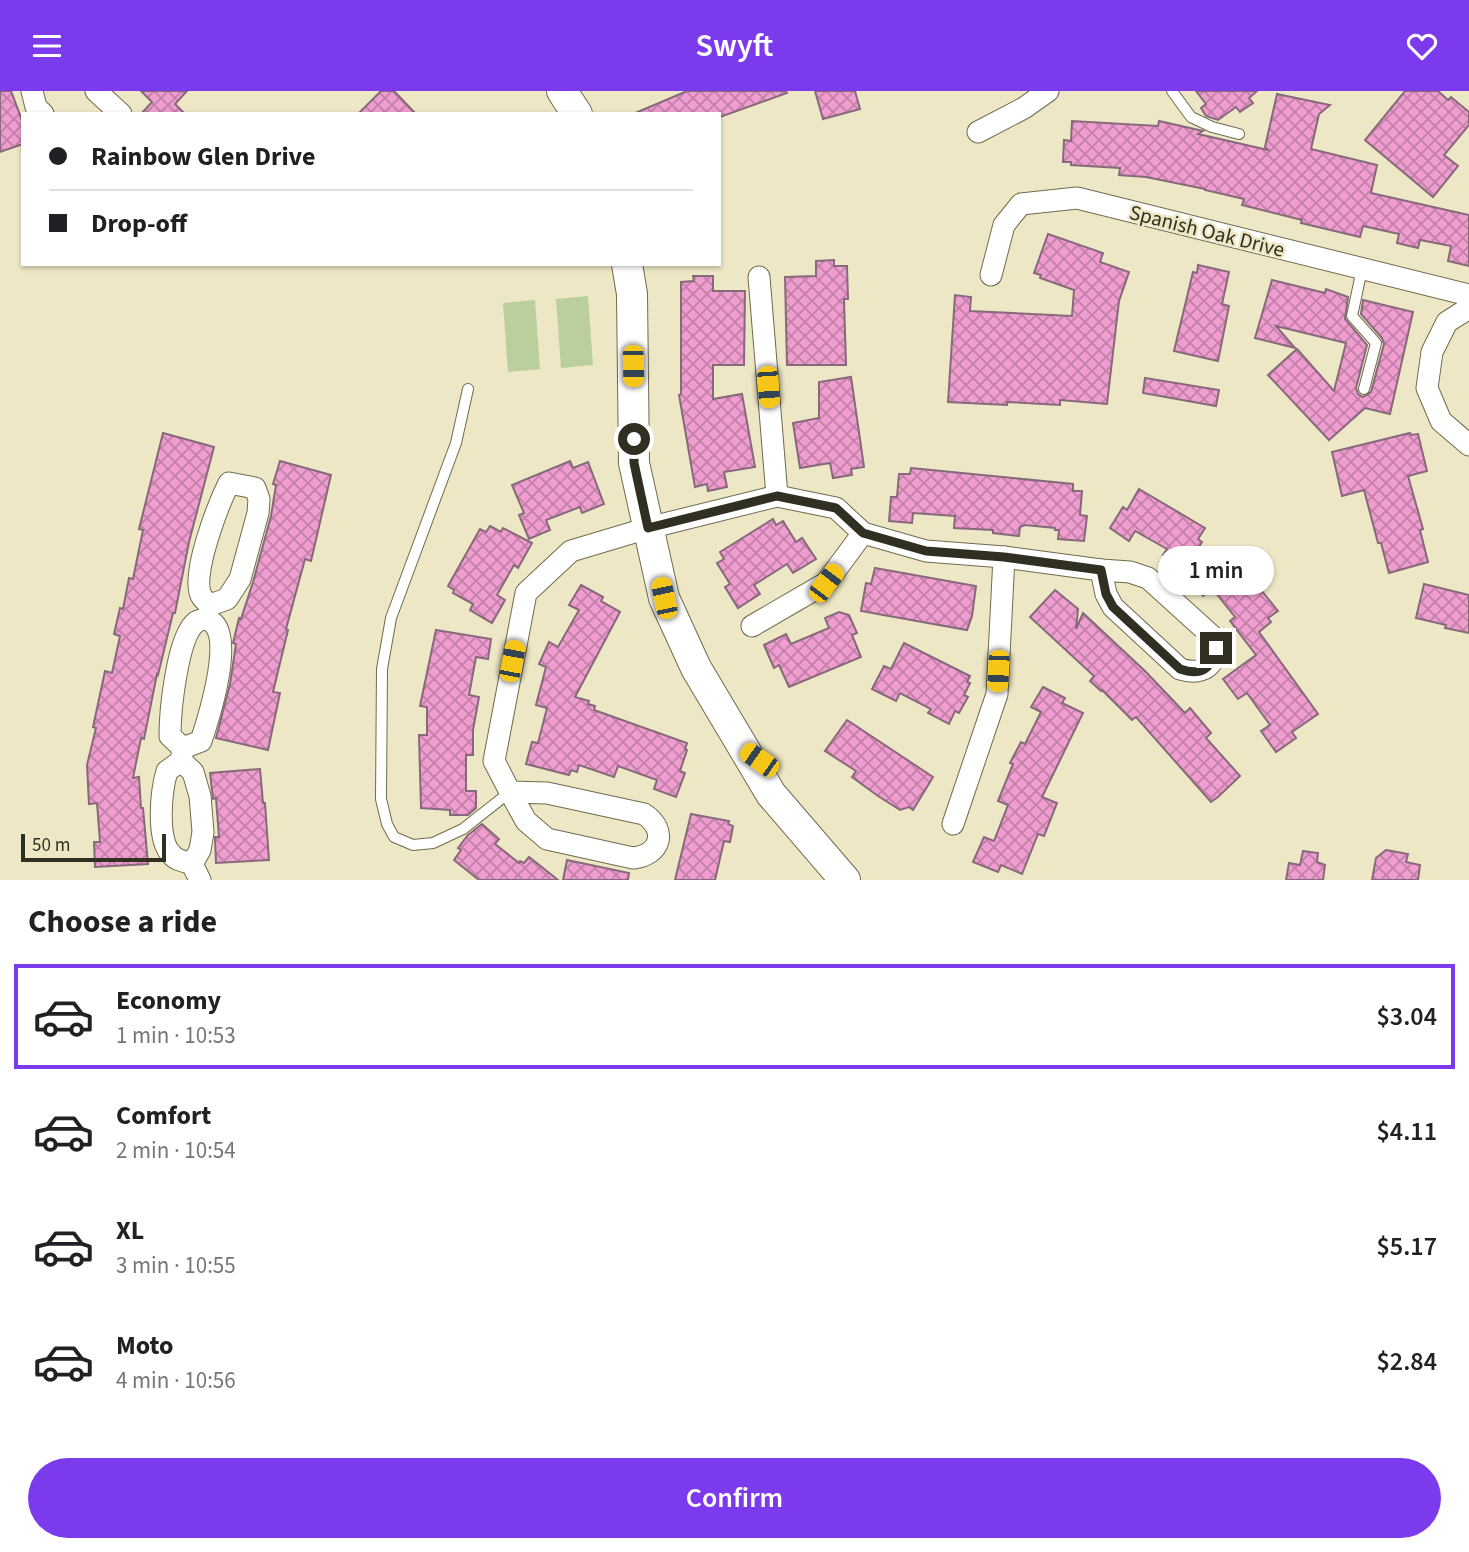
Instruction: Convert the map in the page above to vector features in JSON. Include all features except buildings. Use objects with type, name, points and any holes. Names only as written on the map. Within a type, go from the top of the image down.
[{"type":"street","points":[[32,91],[36,107],[41,112]]},
{"type":"street","points":[[96,91],[119,112]]},
{"type":"street","points":[[562,91],[576,112]]},
{"type":"street","points":[[978,132],[1024,108],[1048,91]]},
{"type":"street","name":"Spanish Oak Drive","points":[[991,275],[1004,225],[1021,204],[1077,198],[1469,295]]},
{"type":"street","points":[[627,266],[632,294],[634,463],[664,598],[696,668],[743,750],[789,782],[809,837],[845,880]]},
{"type":"street","points":[[759,277],[777,496]]},
{"type":"street","points":[[1469,308],[1447,321],[1432,352],[1427,388],[1441,421],[1469,445]]},
{"type":"street","points":[[208,611],[195,623],[185,639],[177,666],[170,736],[182,754],[193,772],[200,796],[203,832],[196,872],[173,856],[165,845],[163,786],[167,771],[182,754],[201,741],[211,710],[221,660],[219,635],[215,625],[208,611],[201,597],[198,583],[202,558],[220,500],[229,483],[255,488],[259,499],[258,513],[240,579],[227,599],[208,611]]},
{"type":"street","points":[[510,792],[547,793],[644,814],[653,820],[658,830],[658,841],[653,851],[644,857],[633,858],[547,839],[526,821],[510,792],[494,761],[526,593],[571,551],[648,528],[777,496],[836,508],[863,533],[926,551],[1130,572],[1148,578],[1212,636],[1216,648],[1213,660],[1205,670],[1192,673],[1180,669],[1113,607],[1106,594],[1101,570]]},
{"type":"street","points":[[752,626],[826,583],[863,533]]},
{"type":"street","points":[[953,824],[997,694],[1004,557]]},
{"type":"lane","points":[[1172,91],[1191,117],[1212,127],[1239,134]]},
{"type":"lane","points":[[1362,269],[1352,316],[1376,343],[1364,389]]},
{"type":"lane","points":[[468,389],[456,443],[391,618],[382,669],[382,799],[387,824],[394,837],[413,845],[433,843],[463,829],[510,792]]},
{"type":"green space","points":[[588,296],[593,365],[561,368],[556,299]]},
{"type":"green space","points":[[535,300],[540,369],[508,372],[503,303]]},
{"type":"route","points":[[634,439],[634,463],[648,528],[777,496],[836,508],[863,533],[926,551],[1004,557],[1101,570],[1106,594],[1113,607],[1180,669],[1192,673],[1205,670],[1213,660],[1216,648]]}]
